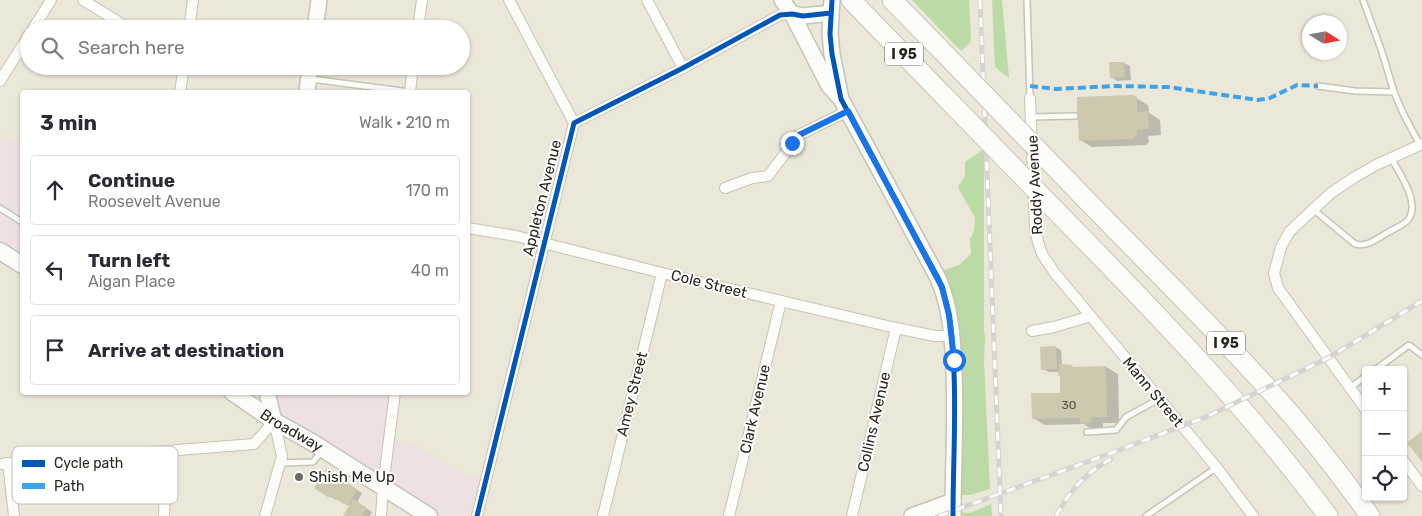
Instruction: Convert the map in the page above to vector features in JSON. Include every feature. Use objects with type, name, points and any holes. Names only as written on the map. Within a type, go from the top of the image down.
[{"type":"highway","name":"I 95","points":[[892,0],[1264,384],[1325,456],[1370,516]]},
{"type":"highway","name":"I 95","points":[[856,5],[1169,326],[1262,432],[1328,516]]},
{"type":"main road","points":[[0,251],[20,264]]},
{"type":"main road","name":"Broadway","points":[[236,395],[274,421],[430,516]]},
{"type":"street","points":[[39,20],[51,0]]},
{"type":"street","points":[[83,0],[115,20]]},
{"type":"street","points":[[190,20],[193,0]]},
{"type":"street","points":[[316,20],[319,0]]},
{"type":"street","points":[[419,20],[422,0]]},
{"type":"street","points":[[509,0],[574,123]]},
{"type":"street","points":[[647,0],[683,68]]},
{"type":"street","points":[[782,0],[792,14],[829,86],[845,105],[938,278],[948,306],[952,336],[955,406],[953,508],[912,516]]},
{"type":"street","points":[[792,14],[803,16],[832,6],[830,34],[832,54],[845,105]]},
{"type":"street","name":"Appleton Avenue","points":[[477,516],[574,123],[683,68],[780,15],[792,14]]},
{"type":"street","points":[[0,81],[20,49]]},
{"type":"street","points":[[180,90],[183,75]]},
{"type":"street","points":[[410,90],[412,75]]},
{"type":"street","name":"Roddy Avenue","points":[[1030,98],[1034,215],[1038,242],[1042,254],[1050,267],[1090,316]]},
{"type":"street","points":[[725,188],[752,178],[768,176],[799,135],[845,105]]},
{"type":"street","points":[[1362,405],[1278,288],[1274,273],[1281,247],[1290,231],[1330,193],[1376,165],[1421,144]]},
{"type":"street","name":"Cole Street","points":[[470,228],[516,236],[781,302],[896,328],[935,336],[952,336]]},
{"type":"street","name":"Amey Street","points":[[603,516],[662,273]]},
{"type":"street","name":"Clark Avenue","points":[[729,516],[781,302]]},
{"type":"street","points":[[1032,331],[1054,327],[1090,316]]},
{"type":"street","name":"Mann Street","points":[[1090,316],[1217,468],[1253,516]]},
{"type":"street","name":"Collins Avenue","points":[[852,516],[896,328]]},
{"type":"street","points":[[265,516],[282,456],[268,395]]},
{"type":"street","points":[[381,516],[395,395]]},
{"type":"street","points":[[178,451],[254,444],[274,421]]},
{"type":"street","points":[[4,464],[14,516]]},
{"type":"street","points":[[1407,465],[1422,486]]},
{"type":"lane","points":[[1028,0],[1030,98]]},
{"type":"lane","points":[[1363,0],[1394,92],[1403,113],[1421,144]]},
{"type":"lane","points":[[309,79],[394,90]]},
{"type":"lane","points":[[1318,86],[1361,92],[1394,92]]},
{"type":"lane","points":[[1031,117],[1075,116]]},
{"type":"lane","points":[[1314,210],[1355,244],[1362,246],[1369,244],[1407,221],[1412,214],[1411,195],[1391,158]]},
{"type":"lane","points":[[0,208],[20,221]]},
{"type":"lane","points":[[1380,366],[1409,345],[1422,355]]},
{"type":"lane","points":[[1349,388],[1362,379]]},
{"type":"lane","points":[[1087,432],[1116,430],[1126,417],[1158,399]]},
{"type":"lane","points":[[280,463],[313,462],[323,450]]},
{"type":"lane","points":[[1146,516],[1217,468]]},
{"type":"shaded area","points":[[0,135],[20,142],[20,263],[0,251]]},
{"type":"shaded area","points":[[231,395],[390,395],[387,437],[413,443],[461,474],[481,479],[474,516],[429,516]]},
{"type":"green space","points":[[912,0],[969,0],[970,43],[961,51]]},
{"type":"green space","points":[[992,0],[1002,0],[1009,78],[995,67]]},
{"type":"green space","points":[[984,149],[984,362],[990,489],[970,495],[950,495],[947,339],[932,274],[959,265],[971,254],[970,239],[974,231],[975,218],[958,187],[965,176],[965,162]]},
{"type":"green space","points":[[991,504],[992,516],[950,516],[952,512],[970,513]]},
{"type":"building","points":[[1109,62],[1124,62],[1125,77],[1110,78]]},
{"type":"building","points":[[1133,95],[1137,97],[1137,112],[1148,111],[1149,129],[1137,130],[1137,135],[1133,139],[1079,141],[1077,97]]},
{"type":"building","points":[[1056,346],[1057,369],[1041,370],[1040,347]]},
{"type":"building","points":[[1059,364],[1072,365],[1072,367],[1106,366],[1107,417],[1091,417],[1091,423],[1080,424],[1080,418],[1032,419],[1031,393],[1060,393]]},
{"type":"building","points":[[1422,431],[1422,462],[1407,443]]},
{"type":"building","points":[[326,469],[357,489],[348,506],[330,496],[329,498],[314,488]]},
{"type":"building","points":[[353,499],[367,508],[362,516],[343,516]]},
{"type":"railway","points":[[980,0],[1001,516]]},
{"type":"railway","points":[[939,516],[1206,417],[1328,358],[1422,301]]},
{"type":"railway","points":[[1056,516],[1079,483],[1111,459]]},
{"type":"marked path","points":[[1030,86],[1056,89],[1114,86],[1168,87],[1258,100],[1270,98],[1297,85],[1318,86]]},
{"type":"cycle path","points":[[832,0],[830,34],[841,99],[938,278],[949,313],[952,336],[955,409],[953,516]]},
{"type":"cycle path","points":[[477,516],[574,123],[683,68],[780,15],[792,14],[803,16],[831,13]]},
{"type":"place","name":"Shish Me Up","points":[[299,477]]},
{"type":"route","points":[[792,143],[799,135],[848,111],[942,287],[948,306],[954,360]]}]
